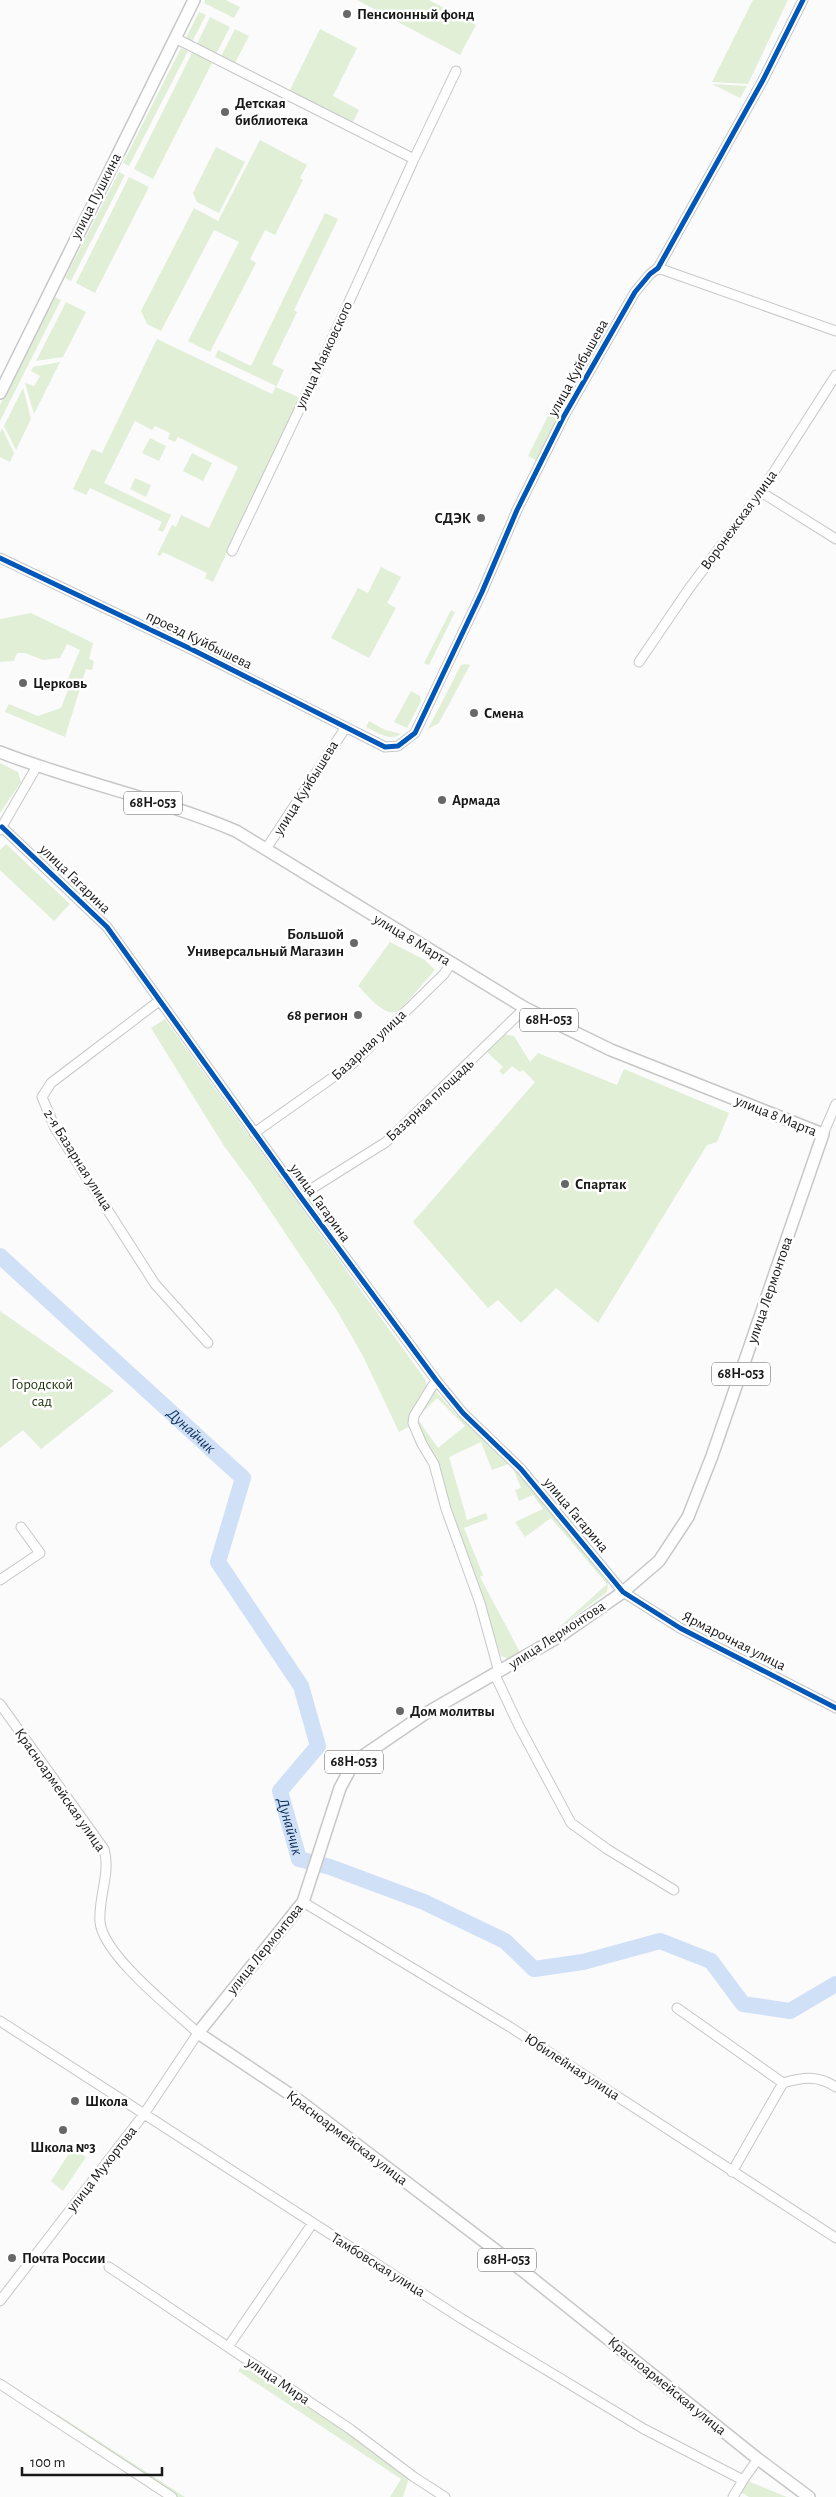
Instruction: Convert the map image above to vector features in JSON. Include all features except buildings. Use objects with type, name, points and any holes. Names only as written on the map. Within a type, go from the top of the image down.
[{"type":"main road","name":"улица Пушкина","points":[[0,393],[194,0]]},
{"type":"main road","name":"улица 8 Марта","points":[[0,752],[37,766],[212,821],[236,831],[344,899],[525,1008],[611,1050],[823,1134]]},
{"type":"main road","name":"улица Лермонтова","points":[[198,2033],[303,1902],[340,1788],[354,1762],[423,1716],[560,1636],[623,1592],[659,1561],[688,1518],[712,1456],[823,1134]]},
{"type":"main road","name":"Красноармейская улица","points":[[198,2033],[305,2105],[523,2271],[758,2459],[809,2497]]},
{"type":"street","name":"улица Куйбышева","points":[[385,747],[398,746],[415,733],[482,592],[517,510],[564,416],[635,292],[650,274],[658,268],[763,80],[803,0]]},
{"type":"street","points":[[175,38],[414,159]]},
{"type":"street","name":"улица Маяковского","points":[[232,550],[322,363],[456,71]]},
{"type":"street","points":[[658,268],[836,331]]},
{"type":"street","name":"Воронежская улица","points":[[639,662],[688,590],[761,492],[836,375]]},
{"type":"street","points":[[761,492],[836,539]]},
{"type":"street","name":"проезд Куйбышева","points":[[0,558],[193,650],[385,747]]},
{"type":"street","name":"улица Куйбышева","points":[[266,849],[346,727]]},
{"type":"street","points":[[1,829],[37,766]]},
{"type":"street","name":"улица Гагарина","points":[[1,829],[107,928],[254,1134],[436,1380],[463,1413],[521,1469],[623,1592]]},
{"type":"street","name":"Базарная улица","points":[[254,1134],[352,1064],[444,974],[451,963]]},
{"type":"street","name":"2-я Базарная улица","points":[[159,1001],[51,1083],[42,1097],[55,1128],[155,1284],[208,1343]]},
{"type":"street","name":"Базарная площадь","points":[[300,1196],[392,1137],[525,1008]]},
{"type":"street","name":"улица Лермонтова","points":[[823,1134],[836,1104]]},
{"type":"street","points":[[436,1380],[414,1416],[413,1423],[422,1444],[434,1464],[446,1509],[480,1603],[497,1674],[519,1726],[571,1823],[607,1849],[674,1890]]},
{"type":"street","points":[[0,1580],[40,1553],[21,1527]]},
{"type":"street","name":"Ярмарочная улица","points":[[623,1592],[680,1628],[836,1708]]},
{"type":"street","name":"Красноармейская улица","points":[[0,1704],[104,1849],[106,1877],[100,1909],[100,1921],[102,1932],[108,1944],[136,1976],[198,2033]]},
{"type":"street","name":"Юбилейная улица","points":[[303,1902],[510,2026],[836,2238]]},
{"type":"street","points":[[677,2008],[783,2082]]},
{"type":"street","name":"Тамбовская улица","points":[[0,2021],[462,2319],[644,2430],[743,2480]]},
{"type":"street","name":"улица Мухортова","points":[[0,2301],[144,2114],[198,2033]]},
{"type":"street","points":[[732,2172],[783,2082],[803,2077],[825,2080],[836,2087]]},
{"type":"street","points":[[228,2347],[312,2224]]},
{"type":"street","name":"улица Мира","points":[[108,2267],[228,2347],[445,2497]]},
{"type":"street","points":[[0,2384],[172,2497]]},
{"type":"street","points":[[733,2497],[758,2459]]},
{"type":"green space","points":[[205,0],[226,0],[240,7],[234,18],[204,3]]},
{"type":"green space","points":[[357,0],[429,0],[476,25],[460,55]]},
{"type":"green space","points":[[753,0],[788,0],[748,84],[712,82]]},
{"type":"green space","points":[[199,12],[206,15],[191,44],[185,40]]},
{"type":"green space","points":[[210,17],[230,27],[215,56],[196,46]]},
{"type":"green space","points":[[235,29],[249,36],[234,65],[220,58]]},
{"type":"green space","points":[[320,29],[357,48],[333,96],[359,110],[352,124],[289,92]]},
{"type":"green space","points":[[181,48],[188,51],[129,166],[123,163]]},
{"type":"green space","points":[[192,53],[212,63],[153,179],[134,169]]},
{"type":"green space","points":[[712,84],[747,86],[740,98]]},
{"type":"green space","points":[[260,140],[307,165],[300,178],[303,180],[275,235],[265,230],[250,259],[256,263],[210,352],[188,341],[239,242],[214,230],[161,331],[147,324],[141,311],[194,208],[218,221]]},
{"type":"green space","points":[[216,147],[245,162],[219,213],[197,202],[193,193]]},
{"type":"green space","points":[[119,172],[125,175],[71,281],[65,278]]},
{"type":"green space","points":[[129,177],[149,187],[95,293],[76,283]]},
{"type":"green space","points":[[325,213],[338,219],[294,310],[297,312],[272,364],[284,370],[276,387],[300,398],[213,582],[205,578],[207,573],[163,552],[160,556],[157,555],[172,525],[176,527],[181,515],[209,528],[238,467],[178,437],[175,442],[168,439],[170,433],[155,426],[152,430],[135,421],[104,483],[171,515],[163,532],[158,530],[162,522],[90,488],[86,495],[73,489],[92,449],[102,453],[157,339],[272,394],[276,386],[215,357],[218,350],[251,366]]},
{"type":"green space","points":[[55,297],[61,300],[0,421],[0,405]]},
{"type":"green space","points":[[66,302],[86,312],[63,357],[36,361]]},
{"type":"green space","points":[[60,362],[34,414],[25,383],[34,386],[40,376],[31,371],[33,367]]},
{"type":"green space","points":[[23,388],[31,419],[16,450],[4,426]]},
{"type":"green space","points":[[552,408],[558,420],[557,427],[539,462],[528,456]]},
{"type":"green space","points":[[2,428],[14,453],[10,462],[0,457],[0,433]]},
{"type":"green space","points":[[150,438],[166,446],[159,461],[142,453]]},
{"type":"green space","points":[[192,453],[212,463],[203,481],[183,471]]},
{"type":"green space","points":[[135,478],[151,485],[146,497],[130,489]]},
{"type":"green space","points":[[381,567],[401,577],[387,603],[396,608],[369,658],[331,638],[358,588],[368,593]]},
{"type":"green space","points":[[451,610],[455,612],[429,665],[424,663]]},
{"type":"green space","points":[[31,613],[93,643],[89,659],[94,661],[92,670],[86,669],[65,737],[5,712],[9,704],[38,716],[61,708],[68,690],[67,681],[80,650],[67,644],[60,658],[43,660],[25,653],[17,653],[14,661],[0,662],[0,619]]},
{"type":"green space","points":[[461,665],[470,665],[439,723],[428,729]]},
{"type":"green space","points":[[411,691],[420,696],[421,701],[407,728],[394,722]]},
{"type":"green space","points":[[369,721],[385,730],[401,734],[392,737],[383,735],[366,727]]},
{"type":"green space","points":[[0,763],[18,772],[21,782],[0,813]]},
{"type":"green space","points":[[6,844],[70,904],[54,921],[0,870],[0,850]]},
{"type":"green space","points":[[390,942],[425,960],[435,970],[399,1011],[393,1012],[382,1009],[358,986]]},
{"type":"green space","points":[[165,1019],[425,1379],[427,1386],[412,1410],[409,1421],[410,1426],[399,1432],[363,1356],[336,1309],[253,1185],[224,1146],[151,1028]]},
{"type":"green space","name":"Спартак","points":[[503,1034],[514,1036],[530,1062],[538,1053],[617,1085],[624,1069],[729,1113],[717,1142],[707,1145],[598,1323],[556,1288],[521,1323],[498,1300],[488,1308],[413,1222],[535,1082],[523,1070],[520,1072],[512,1066],[503,1075],[499,1071],[503,1067],[485,1050]]},
{"type":"green space","name":"Городской сад","points":[[0,1311],[114,1391],[41,1449],[23,1430],[0,1448]]},
{"type":"green space","points":[[433,1388],[456,1414],[511,1463],[492,1470],[481,1442],[449,1457],[467,1520],[486,1513],[488,1519],[464,1528],[483,1575],[480,1577],[521,1654],[509,1659],[501,1656],[436,1462],[415,1418]],"holes":[[[437,1398],[465,1426],[438,1448],[417,1418]]]},
{"type":"green space","points":[[511,1463],[608,1583],[607,1592],[555,1631],[607,1584],[551,1518],[525,1537],[515,1522],[543,1509],[533,1495],[519,1501],[515,1490],[521,1488]]},
{"type":"green space","points":[[72,2149],[86,2157],[63,2191],[51,2181]]},
{"type":"green space","points":[[244,2363],[356,2437],[409,2478],[403,2497],[390,2497],[401,2479],[238,2371]]},
{"type":"green space","points":[[57,2414],[185,2497],[177,2497],[56,2416]]},
{"type":"green space","points":[[745,2481],[787,2497],[749,2497],[739,2491]]},
{"type":"waterway","name":"Дунайчик","points":[[0,1256],[243,1478],[218,1562],[301,1686],[318,1746],[280,1791],[299,1859],[330,1867],[424,1902],[505,1941],[534,1969],[583,1962],[660,1941],[711,1961],[743,2004],[790,2011],[836,1984]]},
{"type":"cycle path","points":[[0,558],[193,650],[385,747],[398,746],[415,733],[482,592],[517,510],[564,416],[635,292],[650,274],[658,268],[763,80],[803,0]]},
{"type":"cycle path","points":[[2,827],[107,927],[300,1196],[436,1380],[463,1413],[521,1469],[623,1592],[680,1628],[836,1708]]},
{"type":"place","name":"Пенсионный фонд","points":[[347,14]]},
{"type":"place","name":"Детская библиотека","points":[[225,112]]},
{"type":"place","name":"СДЭК","points":[[481,518]]},
{"type":"place","name":"Церковь","points":[[23,683]]},
{"type":"place","name":"Смена","points":[[474,713]]},
{"type":"place","name":"Армада","points":[[442,800]]},
{"type":"place","name":"Большой Универсальный Магазин","points":[[354,943]]},
{"type":"place","name":"68 регион","points":[[358,1015]]},
{"type":"place","name":"Спартак","points":[[565,1184]]},
{"type":"place","name":"Дом молитвы","points":[[400,1711]]},
{"type":"place","name":"Школа","points":[[75,2101]]},
{"type":"place","name":"Школа №3","points":[[63,2130]]},
{"type":"place","name":"Почта России","points":[[12,2258]]}]
